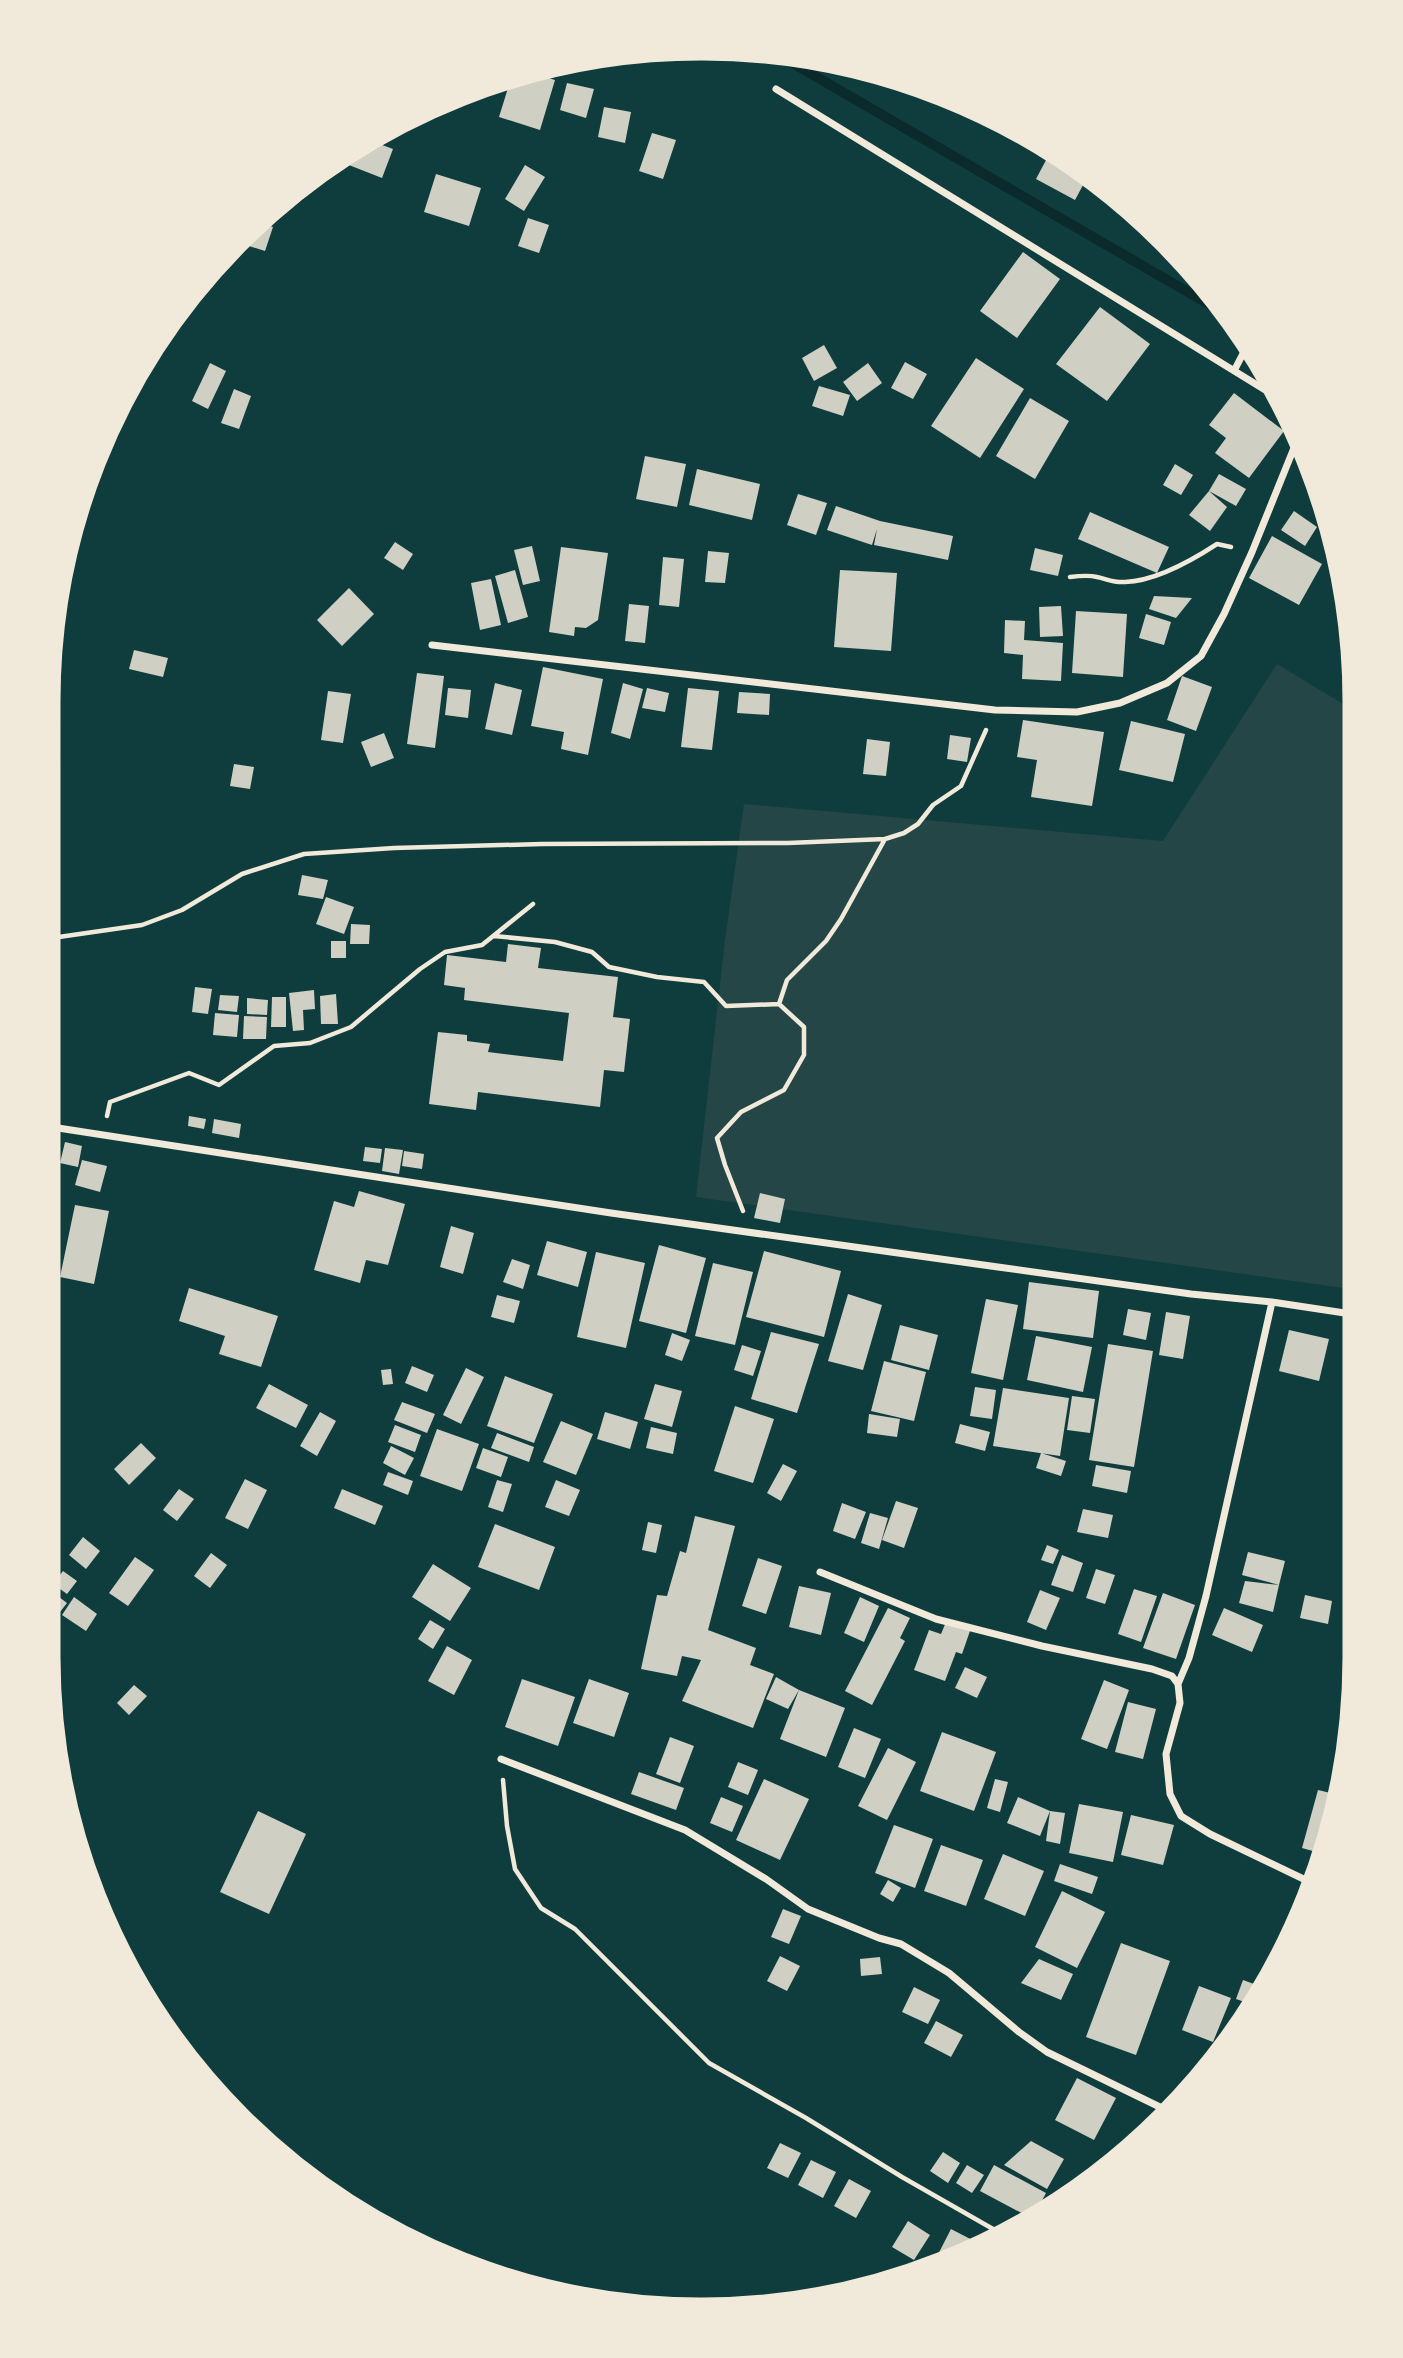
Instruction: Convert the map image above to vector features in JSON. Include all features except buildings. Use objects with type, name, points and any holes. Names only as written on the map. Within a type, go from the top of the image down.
[{"type":"street","points":[[776,89],[1267,391]]},
{"type":"street","points":[[1234,371],[1244,353]]},
{"type":"street","points":[[432,645],[995,710],[1077,712],[1120,703],[1167,682],[1201,656],[1224,614],[1252,552],[1295,447]]},
{"type":"street","points":[[56,1128],[611,1213],[1347,1313]]},
{"type":"street","points":[[1178,1685],[1189,1658],[1209,1584],[1272,1302]]},
{"type":"street","points":[[820,1572],[936,1619],[1042,1646],[1152,1669],[1172,1676],[1178,1685],[1180,1703],[1166,1754],[1170,1794],[1181,1816],[1210,1834],[1307,1881]]},
{"type":"street","points":[[501,1759],[685,1830],[808,1909],[879,1938],[901,1944],[948,1972],[1018,2032],[1048,2052],[1162,2108]]},
{"type":"path","points":[[1070,577],[1096,577],[1111,582],[1136,581],[1195,558],[1217,544],[1252,552]]},
{"type":"path","points":[[56,937],[142,925],[182,910],[242,874],[304,855],[394,848],[542,844],[788,843],[885,839],[904,833],[918,824],[933,805],[961,786],[995,710]]},
{"type":"path","points":[[779,1004],[787,980],[826,941],[885,839]]},
{"type":"path","points":[[103,1134],[110,1102],[189,1073],[219,1085],[274,1046],[310,1043],[351,1027],[420,969],[445,952],[482,945],[533,904]]},
{"type":"path","points":[[493,936],[555,942],[592,952],[609,967],[657,977],[705,982],[726,1006],[779,1004],[804,1027],[804,1055],[784,1090],[741,1112],[718,1138],[725,1165],[752,1233]]},
{"type":"path","points":[[501,1759],[506,1826],[515,1869],[541,1908],[575,1929],[709,2063],[996,2231]]},
{"type":"shaded area","points":[[1277,664],[1347,706],[1347,1288],[696,1197],[725,940],[744,804],[1163,841]]},
{"type":"waterway","points":[[792,63],[1211,305]]}]
